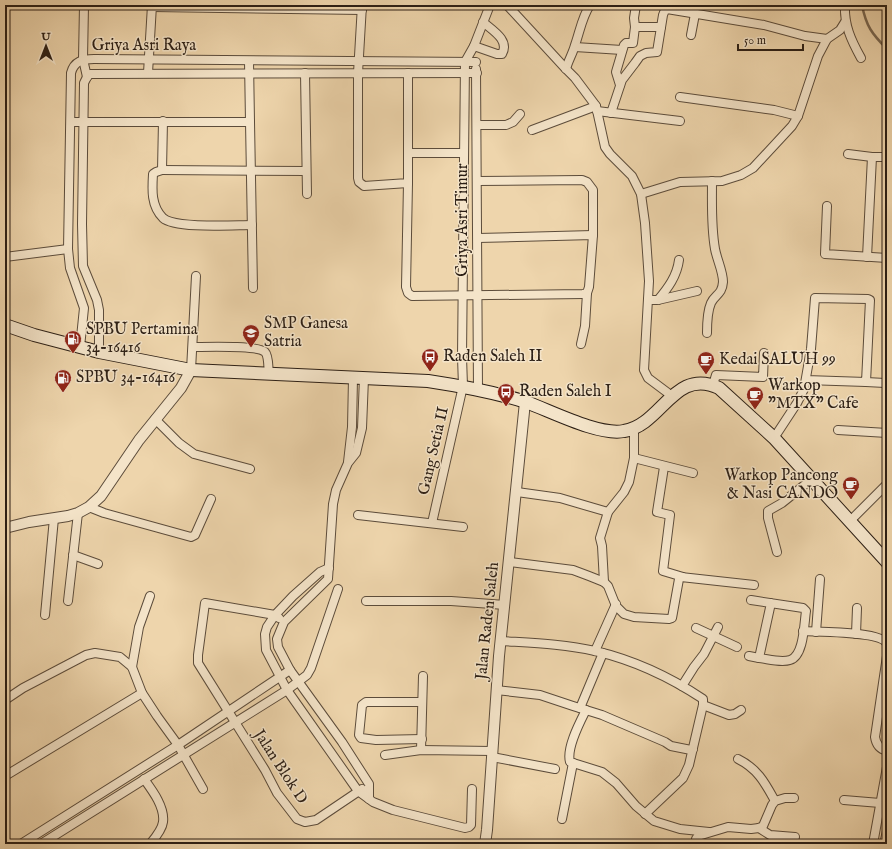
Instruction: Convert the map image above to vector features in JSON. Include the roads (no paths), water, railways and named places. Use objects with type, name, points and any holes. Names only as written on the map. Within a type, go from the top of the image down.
[{"type":"main road","points":[[5,325],[34,335],[99,352],[191,370],[428,381],[463,386],[526,402],[593,427],[611,432],[622,432],[634,429],[647,421],[682,387],[693,383],[713,385],[719,388],[774,438],[887,562]]},
{"type":"street","points":[[84,5],[83,59],[87,77]]},
{"type":"street","points":[[465,62],[473,49],[490,5]]},
{"type":"street","points":[[507,5],[576,78],[596,109],[605,147],[632,176],[641,194],[649,281],[644,370],[648,378],[672,396]]},
{"type":"street","points":[[566,69],[570,56],[575,47],[581,24],[590,5]]},
{"type":"street","points":[[620,85],[616,72],[625,44],[633,43],[636,5]]},
{"type":"street","points":[[845,5],[845,22],[851,40],[861,58]]},
{"type":"street","points":[[148,73],[152,6],[362,8],[358,61],[359,182],[364,186],[408,183]]},
{"type":"street","points":[[611,113],[622,80],[640,56],[646,53],[657,52],[663,14],[667,9],[764,25],[805,36],[827,39]]},
{"type":"street","points":[[691,34],[695,14]]},
{"type":"street","points":[[473,49],[502,54],[505,49],[505,43],[502,39],[483,22]]},
{"type":"street","points":[[641,194],[680,182],[722,181],[741,175],[753,168],[792,126],[798,116],[818,56],[827,39],[840,30],[845,22]]},
{"type":"street","points":[[635,27],[661,27]]},
{"type":"street","points":[[575,47],[622,50]]},
{"type":"street","name":"Griya Asri Timur","points":[[473,49],[476,62],[477,126],[478,390]]},
{"type":"street","name":"Griya Asri Raya","points":[[80,347],[84,308],[70,268],[68,249],[71,73],[75,64],[83,59],[476,62]]},
{"type":"street","points":[[249,61],[253,288]]},
{"type":"street","name":"Gang Setia II","points":[[432,523],[463,386],[465,62]]},
{"type":"street","name":"Griya Asri Raya","points":[[99,352],[98,305],[83,266],[83,122],[84,83],[87,77],[93,73],[476,73]]},
{"type":"street","points":[[305,73],[307,194]]},
{"type":"street","points":[[408,73],[409,153],[406,287],[408,293],[412,296],[587,293]]},
{"type":"street","points":[[680,97],[774,110],[798,116]]},
{"type":"street","points":[[532,130],[596,109],[611,113],[680,121]]},
{"type":"street","points":[[477,126],[506,125],[513,122],[520,114]]},
{"type":"street","points":[[162,170],[163,121]]},
{"type":"street","points":[[71,122],[250,122]]},
{"type":"street","points":[[409,153],[464,153]]},
{"type":"street","points":[[848,154],[887,157]]},
{"type":"street","points":[[867,257],[872,157]]},
{"type":"street","points":[[252,225],[216,226],[170,222],[159,212],[152,198],[153,174],[162,170],[306,171]]},
{"type":"street","points":[[477,181],[582,180],[587,182],[593,190],[593,235],[589,287],[587,293],[585,326],[581,344]]},
{"type":"street","points":[[707,333],[708,312],[711,303],[720,294],[723,281],[715,249],[711,213],[712,181]]},
{"type":"street","points":[[827,206],[825,254],[887,258]]},
{"type":"street","points":[[478,238],[593,235]]},
{"type":"street","points":[[5,257],[68,249]]},
{"type":"street","points":[[658,300],[674,278],[678,269],[679,260]]},
{"type":"street","points":[[70,268],[83,266]]},
{"type":"street","points":[[5,528],[78,513],[89,507],[100,496],[138,440],[181,388],[191,370],[196,276]]},
{"type":"street","points":[[648,300],[658,300],[697,291]]},
{"type":"street","points":[[774,438],[797,403],[804,389],[811,349],[814,298],[868,299],[871,303],[866,382]]},
{"type":"street","points":[[192,347],[253,348],[264,351],[269,374]]},
{"type":"street","points":[[713,385],[716,375],[763,377],[764,353]]},
{"type":"street","points":[[358,378],[348,463],[336,490],[332,504],[328,579],[284,622],[277,639],[278,647],[290,670],[342,742],[369,784],[368,799]]},
{"type":"street","points":[[806,380],[885,383]]},
{"type":"street","name":"Jalan Raden Saleh","points":[[485,844],[496,690],[517,492],[518,464],[526,402]]},
{"type":"street","points":[[155,419],[179,443],[194,454],[250,469]]},
{"type":"street","points":[[604,582],[603,551],[600,538],[608,512],[624,492],[629,482],[634,458],[634,429]]},
{"type":"street","points":[[838,430],[887,433]]},
{"type":"street","points":[[634,458],[664,467],[693,473]]},
{"type":"street","points":[[664,467],[657,512],[670,515],[663,571],[683,577],[754,585]]},
{"type":"street","points":[[777,552],[768,518],[768,511],[782,503],[812,479]]},
{"type":"street","points":[[850,521],[887,484]]},
{"type":"street","points":[[517,492],[560,498],[608,512]]},
{"type":"street","points":[[89,507],[104,513],[191,537],[195,535],[211,499]]},
{"type":"street","points":[[68,600],[78,513]]},
{"type":"street","points":[[358,515],[463,527]]},
{"type":"street","points":[[45,615],[54,518]]},
{"type":"street","points":[[73,555],[98,564]]},
{"type":"street","points":[[510,562],[573,570],[604,582],[608,586],[616,604],[624,614],[634,617],[669,619],[673,616],[679,579],[683,577]]},
{"type":"street","points":[[329,568],[320,572],[294,596],[275,615],[267,627],[264,640],[266,650],[287,690],[358,791],[368,799],[393,810],[465,828],[471,825],[472,789]]},
{"type":"street","points":[[320,572],[328,579]]},
{"type":"street","points":[[816,632],[820,579]]},
{"type":"street","points":[[41,844],[287,690],[307,675],[312,668],[338,589]]},
{"type":"street","points":[[132,667],[139,627],[150,596]]},
{"type":"street","points":[[366,600],[452,601],[505,605]]},
{"type":"street","points":[[749,656],[781,661],[792,660],[798,656],[806,611],[803,608],[751,600]]},
{"type":"street","name":"Jalan Blok D","points":[[275,615],[205,603],[197,658],[198,663],[265,770],[277,793],[297,820],[305,822],[316,820],[358,791]]},
{"type":"street","points":[[759,658],[771,603]]},
{"type":"street","points":[[616,604],[599,652],[569,753],[570,762],[602,772],[616,783],[645,814],[654,821],[680,829],[709,832]]},
{"type":"street","points":[[856,634],[857,608]]},
{"type":"street","points":[[275,615],[284,622]]},
{"type":"street","points":[[682,686],[704,654],[718,627]]},
{"type":"street","points":[[696,628],[737,648]]},
{"type":"street","points":[[803,632],[869,635],[881,638],[886,641],[887,644]]},
{"type":"street","points":[[501,641],[548,643],[599,652],[622,659],[670,679],[703,702],[729,715],[735,714],[741,710]]},
{"type":"street","points":[[5,700],[23,688],[86,655],[96,653],[120,657],[132,667],[142,693],[178,745],[203,788]]},
{"type":"street","points":[[887,656],[884,696],[875,741],[880,748],[887,751]]},
{"type":"street","points":[[21,844],[178,745],[290,670]]},
{"type":"street","points":[[421,750],[423,676]]},
{"type":"street","points":[[496,690],[540,695],[609,718],[671,746],[691,750],[693,749]]},
{"type":"street","points":[[5,776],[142,693]]},
{"type":"street","points":[[422,702],[366,702],[362,705],[359,735],[362,738],[376,740],[422,739]]},
{"type":"street","points":[[645,814],[683,778],[689,765],[703,702]]},
{"type":"street","points":[[385,755],[421,750],[492,754],[555,769]]},
{"type":"street","points":[[738,759],[749,764],[763,779],[775,802]]},
{"type":"street","points":[[562,819],[573,764]]},
{"type":"street","points":[[873,844],[887,767]]},
{"type":"street","points":[[144,779],[153,791],[163,812],[164,822],[161,830],[150,844]]},
{"type":"street","points":[[358,791],[369,784]]},
{"type":"street","points":[[695,844],[698,836],[728,827],[751,829],[759,828],[763,826],[772,805],[775,802],[785,798],[794,798]]},
{"type":"street","points":[[844,800],[880,803]]},
{"type":"street","points":[[759,828],[770,835],[795,837]]},
{"type":"street","points":[[884,844],[887,831]]},
{"type":"waterway","points":[[862,5],[865,19],[870,29],[887,49]]},
{"type":"place","name":"SMP Ganesa Satria","points":[[251,348]]},
{"type":"place","name":"SPBU Pertamina 34-16416","points":[[73,354]]},
{"type":"place","name":"Raden Saleh II","points":[[430,372]]},
{"type":"place","name":"Kedai SALUH 99","points":[[706,375]]},
{"type":"place","name":"SPBU 34-16416","points":[[63,393]]},
{"type":"place","name":"Raden Saleh I","points":[[506,407]]},
{"type":"place","name":"Warkop \"MTX\" Cafe","points":[[755,410]]},
{"type":"place","name":"Warkop Pancong & Nasi CANDO","points":[[851,500]]}]
